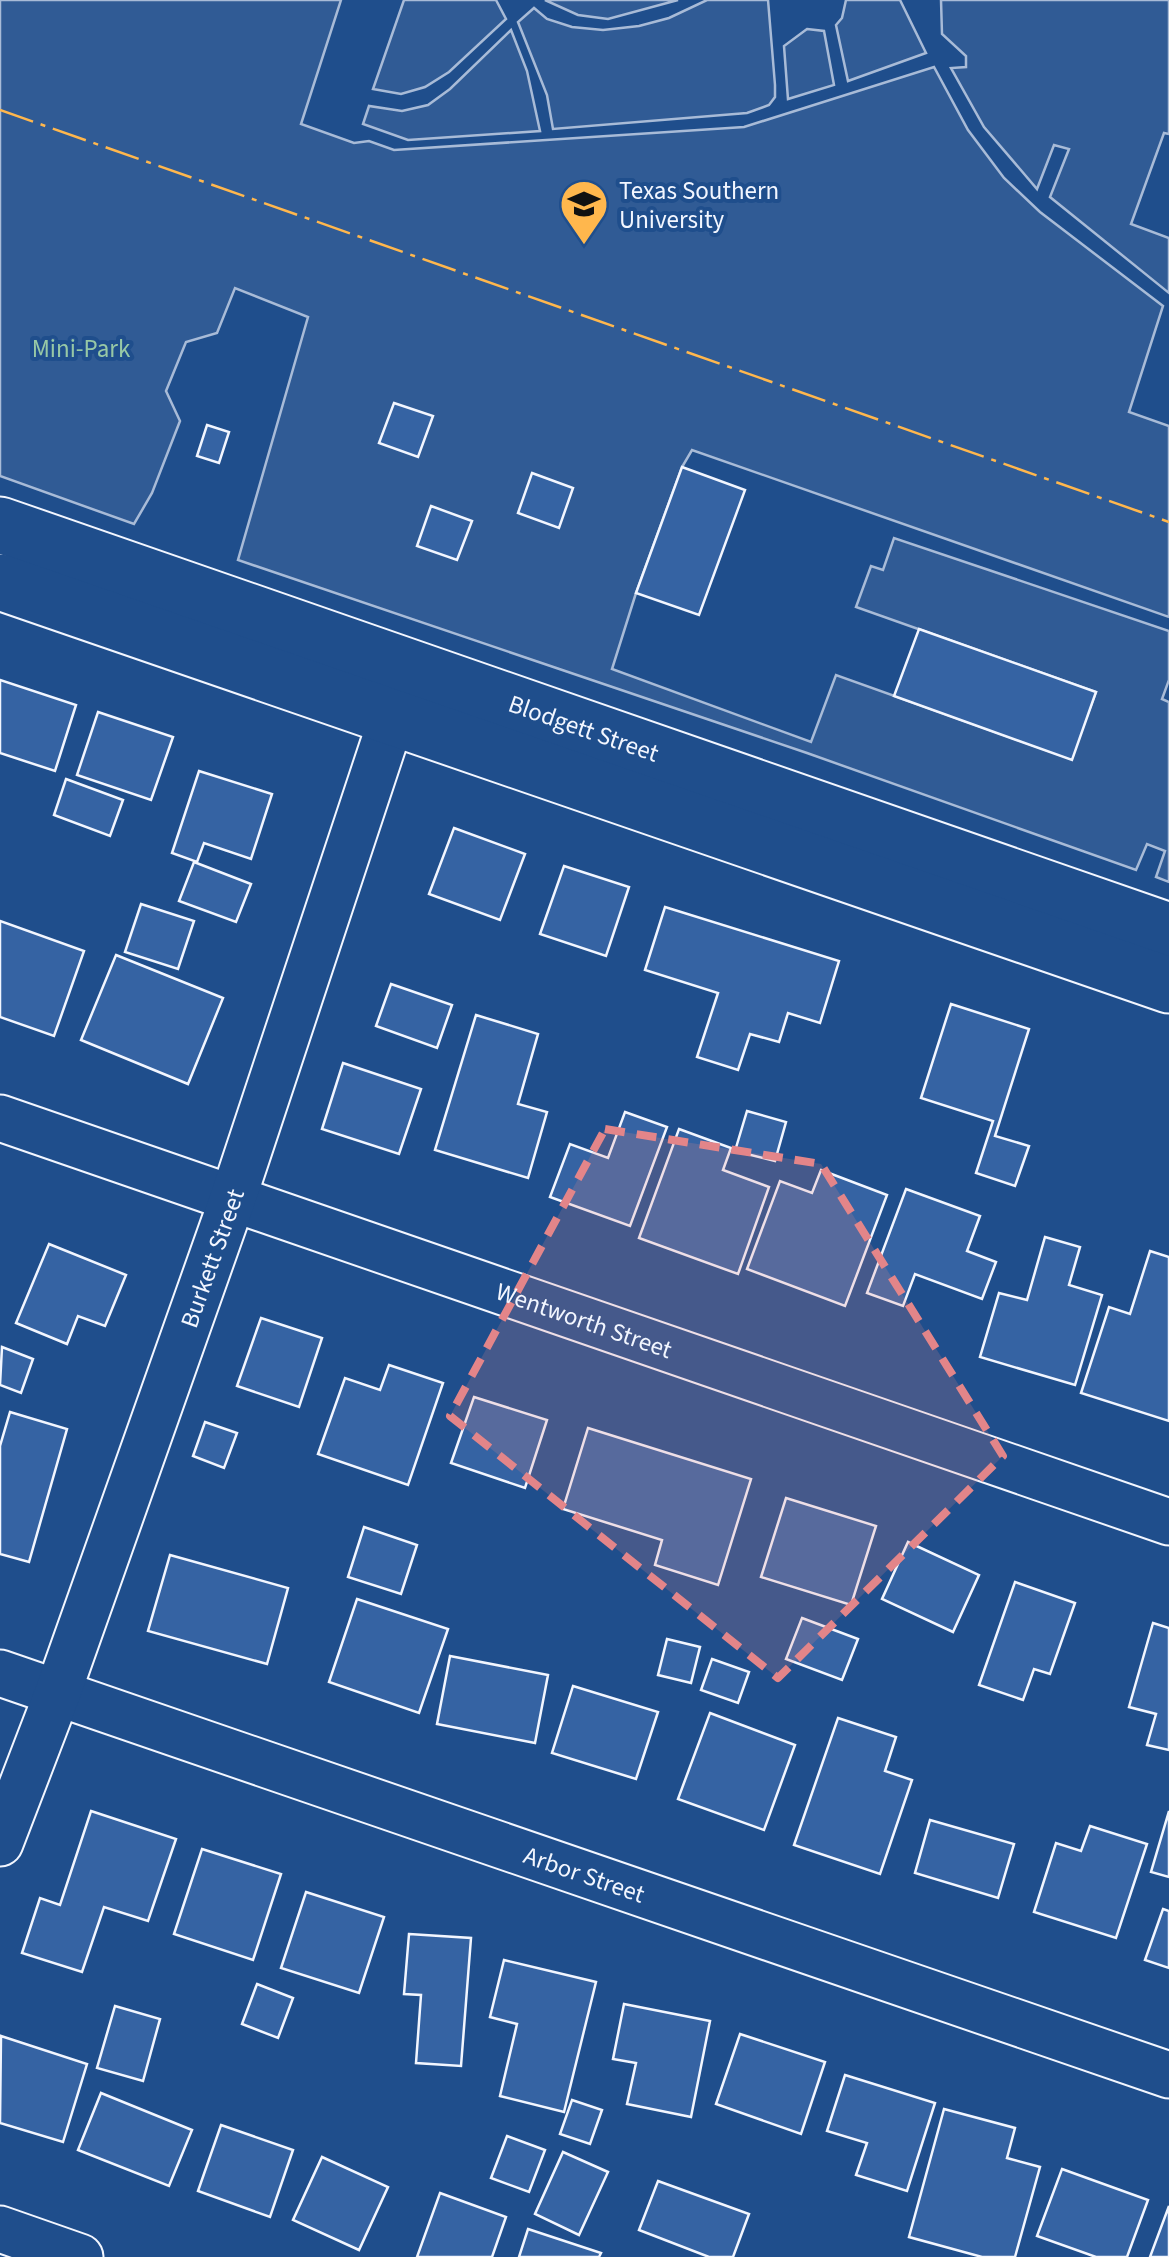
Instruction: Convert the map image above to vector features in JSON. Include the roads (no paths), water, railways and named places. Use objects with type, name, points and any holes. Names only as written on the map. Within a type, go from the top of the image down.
[{"type":"main road","name":"Blodgett Street","points":[[0,525],[172,584],[400,692]]},
{"type":"main road","name":"Blodgett Street","points":[[0,582],[152,634],[400,692],[1078,926],[1169,985]]},
{"type":"main road","points":[[152,634],[172,584]]},
{"type":"main road","name":"Blodgett Street","points":[[1078,926],[1169,931]]},
{"type":"street","name":"Burkett Street","points":[[0,1842],[58,1692],[233,1198],[400,692]]},
{"type":"street","name":"Wentworth Street","points":[[0,1118],[1169,1522]]},
{"type":"street","name":"Arbor Street","points":[[0,1673],[1169,2075]]},
{"type":"street","points":[[0,2229],[80,2257]]},
{"type":"place","name":"Texas Southern University","points":[[584,246]]},
{"type":"park label","name":"Mini-Park","points":[[81,348]]}]
